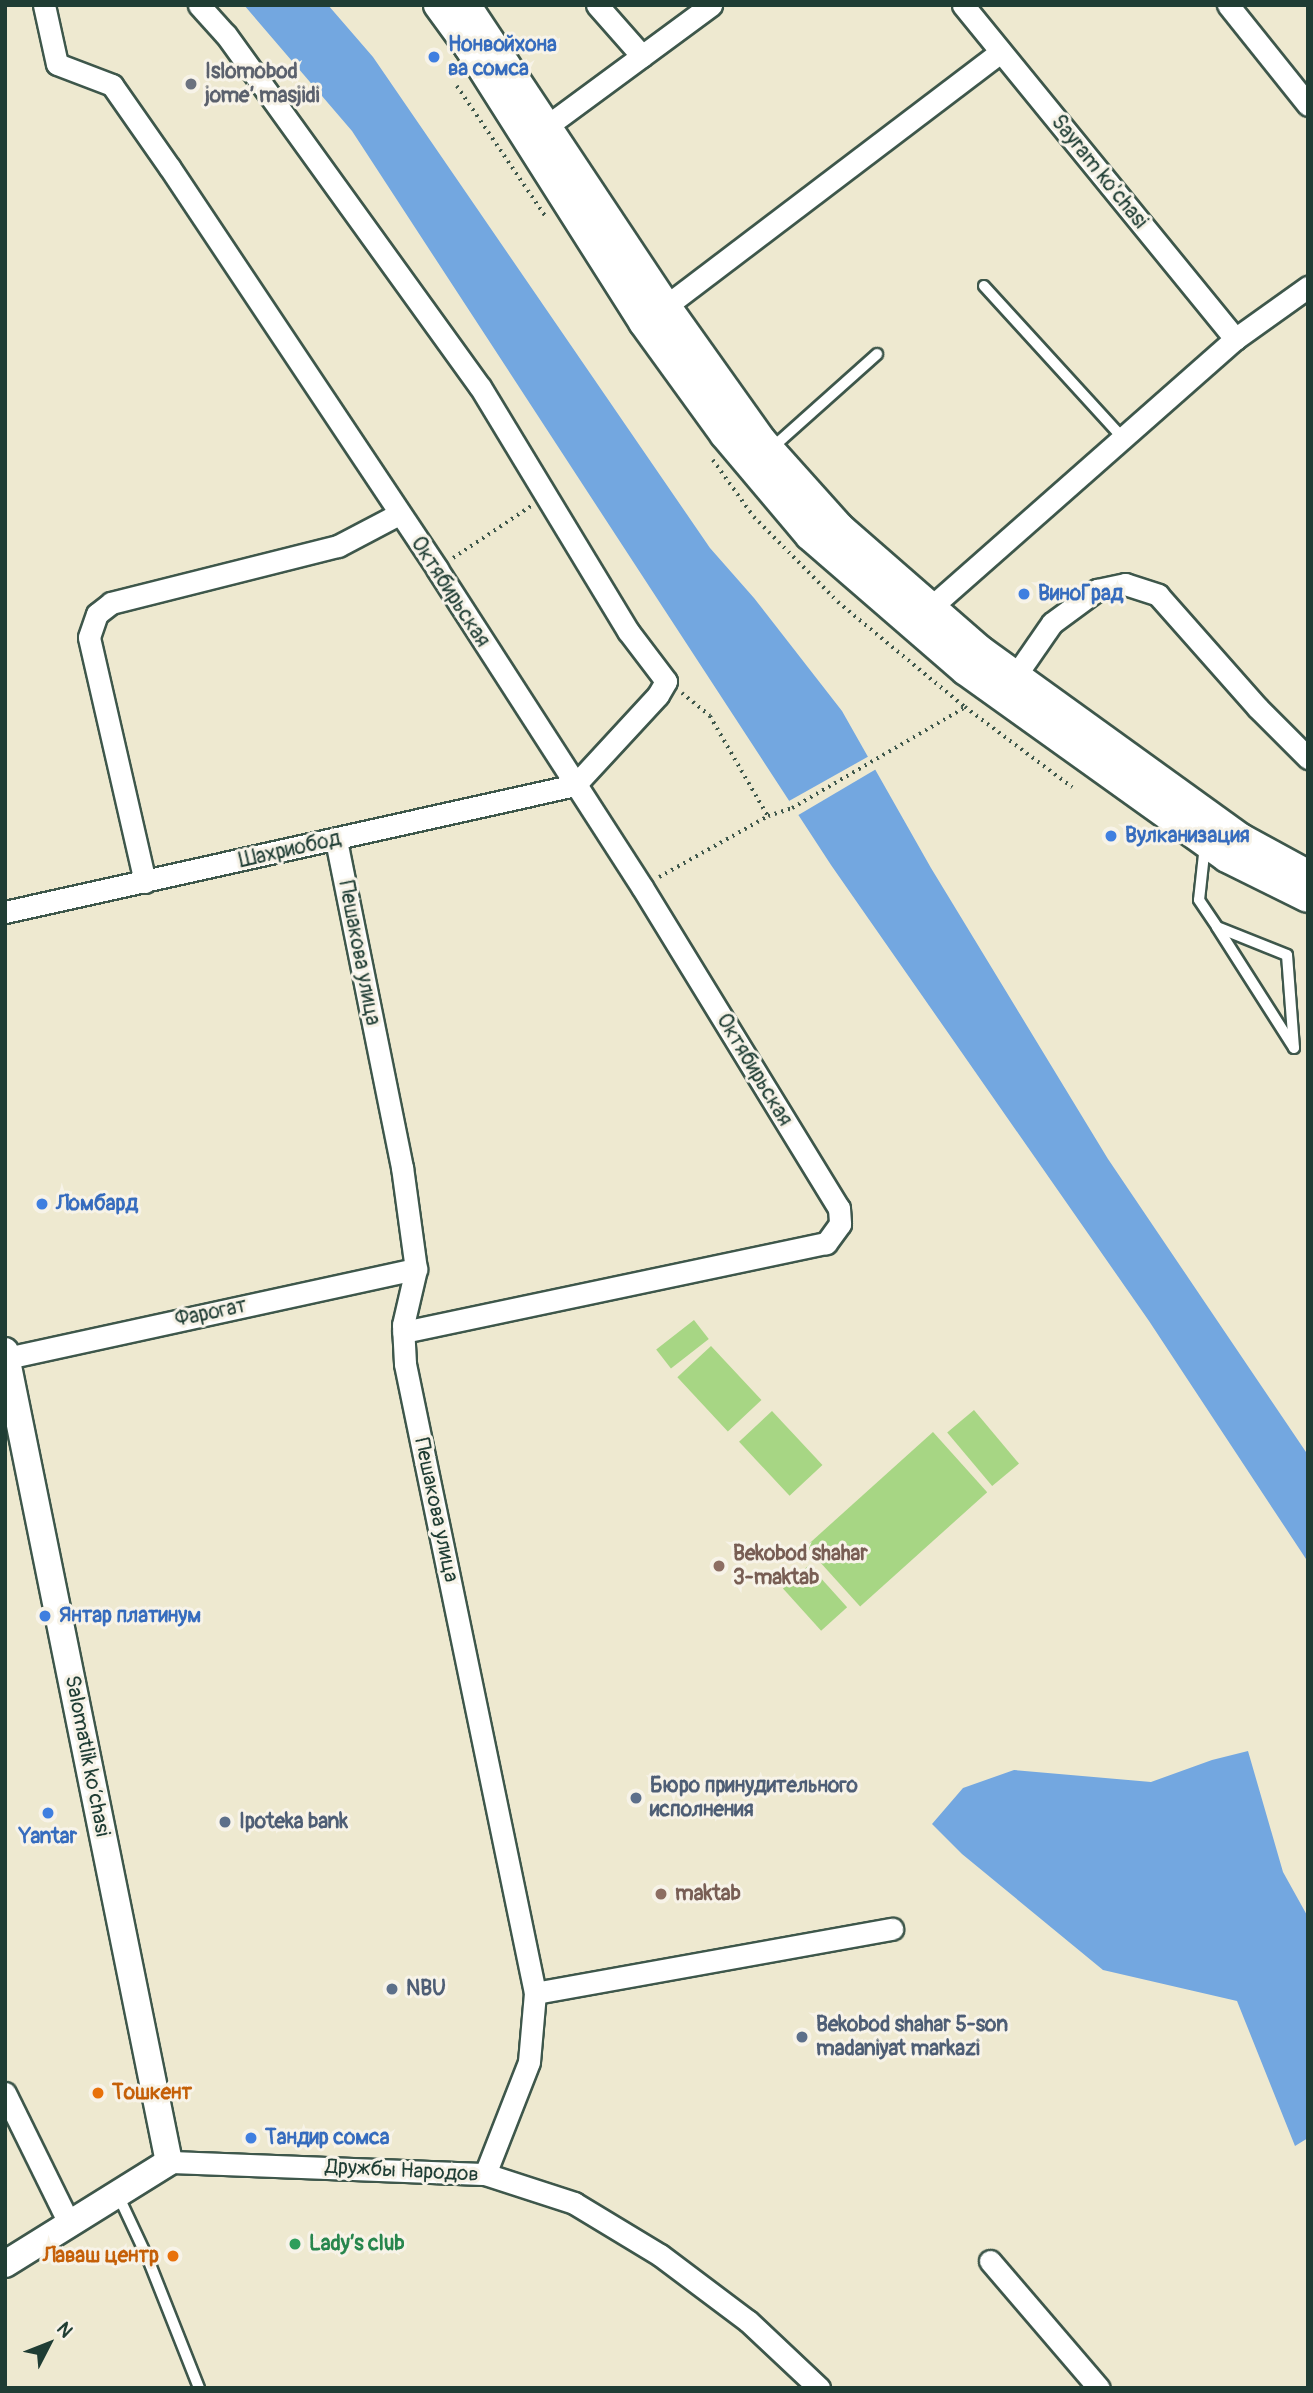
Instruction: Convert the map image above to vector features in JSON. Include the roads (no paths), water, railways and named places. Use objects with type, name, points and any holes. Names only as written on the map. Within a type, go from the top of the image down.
[{"type":"main road","points":[[439,5],[654,314],[769,450],[921,616]]},
{"type":"main road","points":[[465,5],[547,126],[725,434],[810,535],[921,616],[1000,685],[1205,842],[1227,857],[1308,897]]},
{"type":"main road","points":[[1000,685],[1241,839],[1308,875]]},
{"type":"street","name":"Октябирьская","points":[[44,5],[57,64],[112,85],[437,569],[642,887],[839,1208],[840,1224],[826,1243],[403,1332]]},
{"type":"street","points":[[199,5],[225,34],[481,387],[628,631],[667,681],[658,695],[575,785]]},
{"type":"street","points":[[597,5],[642,56]]},
{"type":"street","points":[[547,126],[711,5]]},
{"type":"street","name":"Sayram ko'chasi","points":[[963,5],[1235,339]]},
{"type":"street","points":[[1228,5],[1308,106]]},
{"type":"street","points":[[654,314],[1002,52]]},
{"type":"street","points":[[921,616],[1235,339],[1308,287]]},
{"type":"street","points":[[145,883],[89,637],[97,614],[111,603],[338,546],[399,514]]},
{"type":"street","points":[[1000,685],[1052,622],[1097,590],[1125,584],[1158,595],[1258,708],[1308,758]]},
{"type":"street","name":"Шахриобод","points":[[5,912],[145,883],[575,785]]},
{"type":"street","name":"Пешакова улица","points":[[336,839],[402,1167],[416,1269],[403,1332],[405,1364],[535,1993],[529,2062],[485,2174]]},
{"type":"street","name":"Фарогат","points":[[6,1354],[416,1269]]},
{"type":"street","name":"Salomatlik ko‘chasi","points":[[6,1354],[15,1447],[169,2161]]},
{"type":"street","points":[[535,1993],[892,1929]]},
{"type":"street","points":[[5,2093],[70,2225]]},
{"type":"street","points":[[5,2264],[169,2161]]},
{"type":"street","name":"Дружбы Народов","points":[[169,2161],[485,2174],[574,2203],[660,2255],[748,2321],[819,2388]]},
{"type":"street","points":[[990,2261],[1099,2388]]},
{"type":"lane","points":[[984,286],[1123,438]]},
{"type":"lane","points":[[769,450],[877,354]]},
{"type":"lane","points":[[1205,842],[1199,900],[1294,1048],[1287,955],[1217,928]]},
{"type":"lane","points":[[118,2194],[148,2259],[199,2388]]},
{"type":"water","points":[[244,5],[328,5],[373,57],[710,548],[754,598],[842,711],[931,868],[1108,1159],[1308,1455],[1308,1562],[1149,1321],[831,865],[352,131]]},
{"type":"water","points":[[1248,1751],[1283,1872],[1308,1917],[1308,2138],[1295,2146],[1237,2001],[1103,1970],[962,1854],[932,1824],[963,1788],[1014,1770],[1151,1782],[1212,1760]]},
{"type":"place","name":"Нонвойхона ва сомса","points":[[434,57]]},
{"type":"place","name":"Islomobod jome’ masjidi","points":[[191,84]]},
{"type":"place","name":"ВиноГрад","points":[[1024,594]]},
{"type":"place","name":"Вулканизация","points":[[1111,836]]},
{"type":"place","name":"Ломбард","points":[[42,1204]]},
{"type":"place","name":"Bekobod shahar 3-maktab","points":[[719,1566]]},
{"type":"place","name":"Янтар платинум","points":[[45,1616]]},
{"type":"place","name":"Бюро принудительного исполнения","points":[[636,1798]]},
{"type":"place","name":"Yantar","points":[[48,1813]]},
{"type":"place","name":"Ipoteka bank","points":[[225,1822]]},
{"type":"place","name":"maktab","points":[[661,1894]]},
{"type":"place","name":"NBU","points":[[392,1989]]},
{"type":"place","name":"Bekobod shahar 5-son madaniyat markazi","points":[[802,2037]]},
{"type":"place","name":"Тошкент","points":[[98,2093]]},
{"type":"place","name":"Тандир сомса","points":[[251,2138]]},
{"type":"place","name":"Lady’s club","points":[[295,2244]]},
{"type":"place","name":"Лаваш центр","points":[[173,2256]]}]
